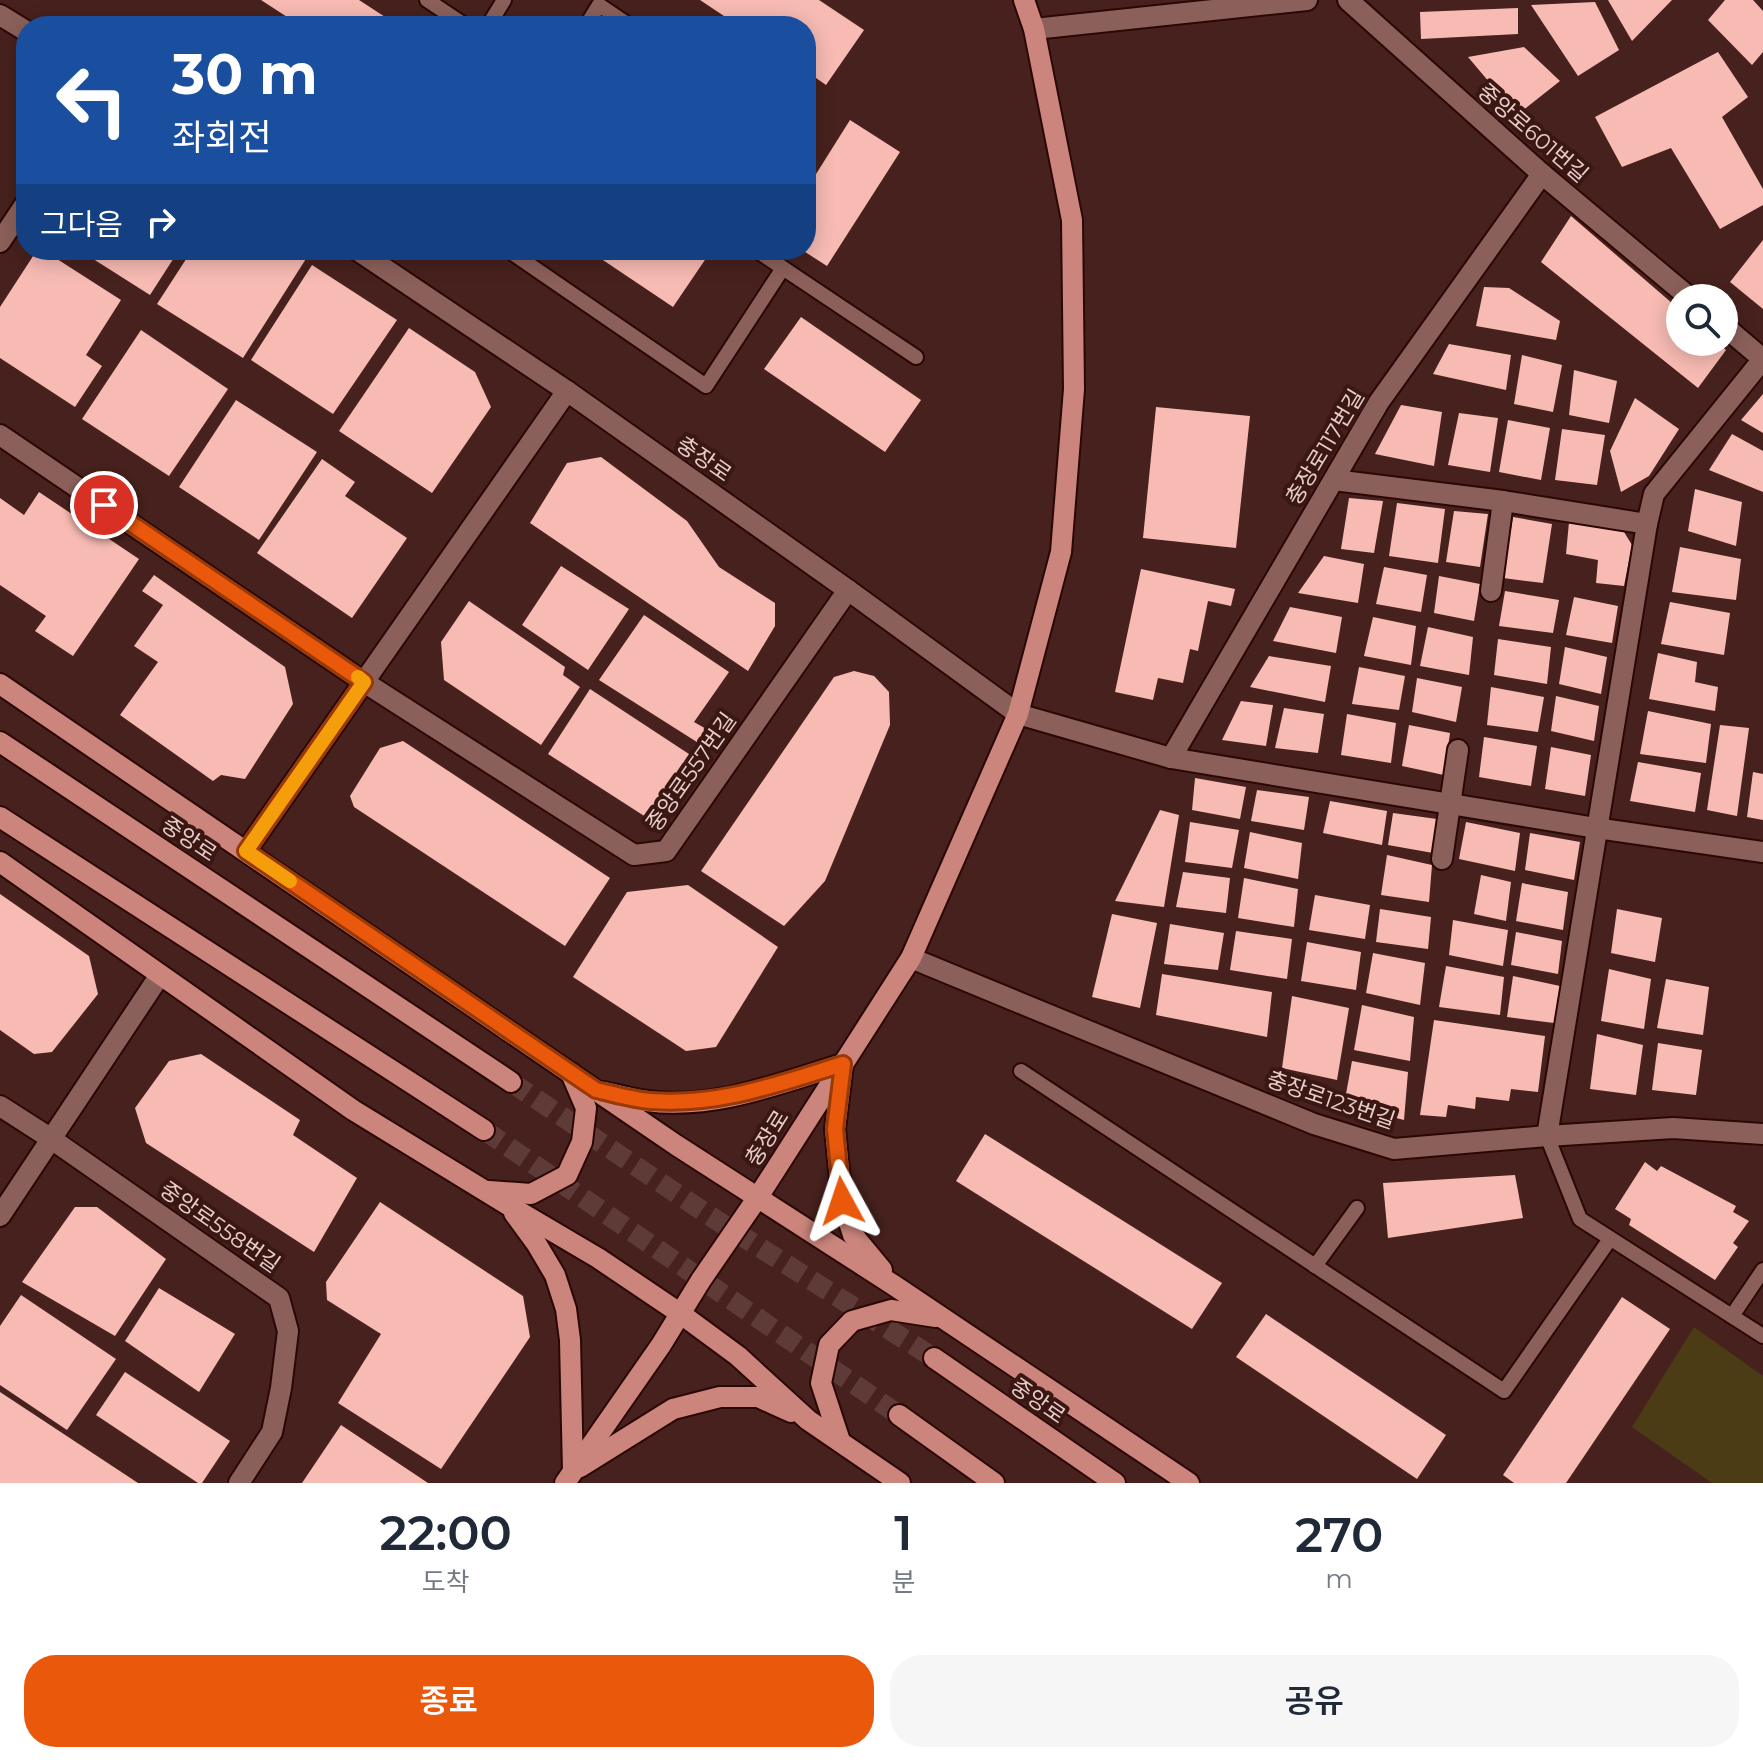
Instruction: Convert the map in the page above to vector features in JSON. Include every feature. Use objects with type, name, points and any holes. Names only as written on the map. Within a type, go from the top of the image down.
[{"type":"main road","name":"충장로","points":[[569,1477],[681,1314],[911,958],[1018,714],[1061,552],[1074,389],[1072,220],[1034,29],[1024,0]]},
{"type":"main road","points":[[0,684],[676,1145],[944,1318],[1189,1483]]},
{"type":"main road","name":"중앙로","points":[[0,742],[511,1082]]},
{"type":"main road","points":[[0,817],[484,1130]]},
{"type":"main road","points":[[0,862],[353,1110],[598,1258],[681,1314],[738,1356],[808,1420]]},
{"type":"main road","points":[[596,1090],[649,1101],[698,1101],[739,1096],[843,1064],[835,1129],[842,1201],[853,1235],[895,1286]]},
{"type":"main road","points":[[485,1190],[531,1194],[567,1175],[582,1142],[586,1108],[571,1073]]},
{"type":"main road","points":[[508,1205],[555,1275],[566,1309],[570,1340],[569,1477]]},
{"type":"main road","points":[[840,1441],[821,1383],[829,1345],[852,1321],[891,1310],[944,1318]]},
{"type":"main road","name":"중앙로","points":[[934,1358],[1115,1483]]},
{"type":"main road","points":[[569,1477],[673,1409],[720,1397],[758,1397],[808,1420],[900,1483]]},
{"type":"main road","points":[[899,1415],[994,1483]]},
{"type":"street","points":[[1034,29],[1307,0]]},
{"type":"street","name":"중앙로601번길","points":[[1348,0],[1542,174],[1673,284]]},
{"type":"street","name":"충장로117번길","points":[[1171,758],[1379,402],[1542,174]]},
{"type":"street","points":[[0,242],[16,218]]},
{"type":"street","name":"충장로","points":[[372,260],[567,391],[1018,714]]},
{"type":"street","points":[[1547,1136],[1654,494],[1763,359],[1738,338]]},
{"type":"street","points":[[246,851],[567,391]]},
{"type":"street","name":"중앙로557번길","points":[[0,435],[364,682],[634,855],[666,851],[848,590]]},
{"type":"street","points":[[1334,480],[1503,501],[1647,524]]},
{"type":"street","points":[[1491,591],[1503,501]]},
{"type":"street","points":[[1018,714],[1171,758],[1596,828],[1763,852]]},
{"type":"street","points":[[1442,859],[1458,750]]},
{"type":"street","name":"충장로123번길","points":[[911,958],[1314,1124],[1394,1149],[1673,1128],[1763,1134]]},
{"type":"street","points":[[0,1216],[160,975]]},
{"type":"street","name":"중앙로558번길","points":[[0,1106],[279,1298],[288,1331],[272,1432],[239,1483]]},
{"type":"lane","points":[[427,0],[451,16]]},
{"type":"lane","points":[[592,16],[599,5],[615,16]]},
{"type":"lane","points":[[523,260],[706,386],[783,268]]},
{"type":"lane","points":[[771,260],[916,357]]},
{"type":"lane","points":[[1021,1071],[1504,1391],[1610,1239]]},
{"type":"lane","points":[[1547,1136],[1580,1219],[1763,1336]]},
{"type":"lane","points":[[1315,1266],[1357,1208]]},
{"type":"lane","points":[[1732,1316],[1763,1270]]},
{"type":"shaded area","points":[[1694,1327],[1763,1376],[1763,1483],[1712,1483],[1632,1427]]},
{"type":"building","points":[[261,0],[359,0],[384,16],[286,16]]},
{"type":"building","points":[[700,0],[819,0],[864,30],[826,85],[816,78],[816,16],[724,16]]},
{"type":"building","points":[[1608,0],[1672,0],[1632,41]]},
{"type":"building","points":[[1725,0],[1753,0],[1763,11],[1763,52],[1752,65],[1708,20]]},
{"type":"building","points":[[1595,2],[1619,50],[1578,76],[1531,5]]},
{"type":"building","points":[[1518,8],[1518,34],[1421,39],[1420,12]]},
{"type":"building","points":[[1524,47],[1560,81],[1517,115],[1468,57]]},
{"type":"building","points":[[1718,52],[1748,97],[1722,117],[1763,189],[1763,205],[1720,229],[1671,148],[1622,167],[1595,117]]},
{"type":"building","points":[[850,120],[900,152],[827,266],[816,259],[816,174]]},
{"type":"building","points":[[1571,216],[1666,298],[1666,356],[1722,356],[1698,388],[1541,262]]},
{"type":"building","points":[[1763,240],[1763,309],[1738,289],[1738,284],[1730,282]]},
{"type":"building","points":[[31,260],[59,260],[121,300],[86,355],[102,366],[75,407],[0,358],[0,307]]},
{"type":"building","points":[[95,260],[173,260],[150,295]]},
{"type":"building","points":[[186,260],[305,260],[243,358],[157,304]]},
{"type":"building","points":[[603,260],[705,260],[673,307]]},
{"type":"building","points":[[312,265],[397,320],[333,414],[251,360]]},
{"type":"building","points":[[1484,287],[1509,288],[1560,321],[1556,340],[1476,326]]},
{"type":"building","points":[[801,317],[921,400],[885,452],[764,369]]},
{"type":"building","points":[[409,328],[475,372],[491,407],[432,493],[339,431]]},
{"type":"building","points":[[141,330],[228,389],[169,476],[82,419]]},
{"type":"building","points":[[1449,344],[1511,355],[1506,390],[1433,374]]},
{"type":"building","points":[[1522,355],[1562,365],[1553,412],[1514,404]]},
{"type":"building","points":[[1574,370],[1617,381],[1609,423],[1569,415]]},
{"type":"building","points":[[1763,394],[1763,433],[1741,420]]},
{"type":"building","points":[[1635,398],[1679,429],[1649,476],[1621,492],[1610,451]]},
{"type":"building","points":[[236,400],[317,452],[259,540],[179,487]]},
{"type":"building","points":[[1401,405],[1442,412],[1434,466],[1375,454]]},
{"type":"building","points":[[1156,407],[1250,416],[1236,548],[1143,538]]},
{"type":"building","points":[[1459,413],[1498,418],[1490,472],[1448,465]]},
{"type":"building","points":[[1508,420],[1550,428],[1541,480],[1499,472]]},
{"type":"building","points":[[1562,429],[1605,435],[1597,485],[1555,480]]},
{"type":"building","points":[[1732,434],[1763,451],[1763,492],[1709,470]]},
{"type":"building","points":[[601,457],[687,521],[719,567],[775,603],[775,626],[748,671],[530,523],[567,463]]},
{"type":"building","points":[[322,459],[355,482],[345,496],[407,538],[352,618],[257,553]]},
{"type":"building","points":[[1695,489],[1742,502],[1736,546],[1688,531]]},
{"type":"building","points":[[39,492],[139,559],[73,656],[35,631],[46,616],[0,585],[0,498],[24,515]]},
{"type":"building","points":[[1349,498],[1383,501],[1374,553],[1341,549]]},
{"type":"building","points":[[1397,503],[1445,509],[1438,563],[1389,556]]},
{"type":"building","points":[[1454,511],[1488,514],[1480,567],[1446,562]]},
{"type":"building","points":[[1513,517],[1552,524],[1543,583],[1503,578]]},
{"type":"building","points":[[1569,522],[1624,532],[1632,545],[1624,586],[1596,583],[1598,560],[1566,554]]},
{"type":"building","points":[[1680,547],[1741,559],[1736,600],[1672,592]]},
{"type":"building","points":[[1324,556],[1364,564],[1358,603],[1298,593]]},
{"type":"building","points":[[561,566],[629,609],[588,670],[522,625]]},
{"type":"building","points":[[1384,567],[1427,575],[1421,612],[1376,604]]},
{"type":"building","points":[[1141,569],[1235,589],[1231,606],[1208,601],[1198,651],[1190,649],[1183,683],[1158,678],[1153,700],[1115,692]]},
{"type":"building","points":[[154,575],[285,667],[293,704],[245,779],[221,775],[213,781],[120,715],[158,662],[134,646],[163,605],[142,591]]},
{"type":"building","points":[[1439,576],[1480,584],[1474,621],[1434,613]]},
{"type":"building","points":[[1505,591],[1559,600],[1553,633],[1499,626]]},
{"type":"building","points":[[1574,597],[1618,606],[1612,643],[1566,635]]},
{"type":"building","points":[[469,601],[565,667],[563,675],[580,687],[541,745],[444,680],[441,642]]},
{"type":"building","points":[[1670,602],[1730,613],[1724,655],[1661,644]]},
{"type":"building","points":[[1290,607],[1342,617],[1336,653],[1273,641]]},
{"type":"building","points":[[644,615],[729,672],[694,722],[708,730],[700,744],[599,680]]},
{"type":"building","points":[[1373,617],[1416,626],[1411,665],[1364,656]]},
{"type":"building","points":[[1428,627],[1473,637],[1469,675],[1420,666]]},
{"type":"building","points":[[1498,639],[1551,647],[1547,684],[1494,675]]},
{"type":"building","points":[[1565,647],[1607,657],[1601,694],[1559,684]]},
{"type":"building","points":[[1658,653],[1697,662],[1695,682],[1718,687],[1715,711],[1649,699]]},
{"type":"building","points":[[1269,656],[1331,666],[1325,702],[1250,687]]},
{"type":"building","points":[[1359,667],[1405,676],[1399,710],[1352,704]]},
{"type":"building","points":[[854,671],[874,676],[889,692],[890,725],[825,881],[784,926],[701,871],[834,677]]},
{"type":"building","points":[[1417,678],[1462,687],[1456,722],[1412,712]]},
{"type":"building","points":[[1491,687],[1544,697],[1538,732],[1487,725]]},
{"type":"building","points":[[590,689],[692,756],[652,821],[548,754]]},
{"type":"building","points":[[1556,696],[1599,706],[1594,741],[1551,731]]},
{"type":"building","points":[[1241,701],[1273,705],[1266,746],[1222,740]]},
{"type":"building","points":[[1284,708],[1324,714],[1318,753],[1275,748]]},
{"type":"building","points":[[1648,711],[1711,724],[1706,763],[1640,754]]},
{"type":"building","points":[[1347,714],[1396,723],[1391,763],[1341,755]]},
{"type":"building","points":[[1409,725],[1450,733],[1444,775],[1402,766]]},
{"type":"building","points":[[1720,725],[1749,728],[1737,816],[1707,810]]},
{"type":"building","points":[[1484,737],[1537,746],[1531,786],[1479,777]]},
{"type":"building","points":[[403,741],[610,878],[565,946],[354,807],[350,796],[380,748]]},
{"type":"building","points":[[1551,747],[1591,755],[1585,796],[1545,789]]},
{"type":"building","points":[[1638,762],[1701,773],[1695,812],[1630,801]]},
{"type":"building","points":[[1753,772],[1763,774],[1763,820],[1747,817]]},
{"type":"building","points":[[1195,778],[1246,787],[1240,819],[1192,810]]},
{"type":"building","points":[[1257,790],[1309,797],[1304,830],[1251,821]]},
{"type":"building","points":[[1330,801],[1387,811],[1382,845],[1323,833]]},
{"type":"building","points":[[1160,810],[1179,815],[1164,907],[1115,901]]},
{"type":"building","points":[[1393,813],[1437,819],[1433,853],[1388,845]]},
{"type":"building","points":[[1190,822],[1239,830],[1232,868],[1185,862]]},
{"type":"building","points":[[1466,822],[1520,833],[1515,871],[1459,859]]},
{"type":"building","points":[[1250,832],[1302,843],[1298,879],[1244,868]]},
{"type":"building","points":[[1530,833],[1580,842],[1574,880],[1525,870]]},
{"type":"building","points":[[1387,855],[1432,865],[1429,902],[1381,895]]},
{"type":"building","points":[[1183,872],[1230,878],[1226,913],[1176,907]]},
{"type":"building","points":[[1481,875],[1511,882],[1506,921],[1474,914]]},
{"type":"building","points":[[1244,878],[1298,889],[1294,927],[1238,918]]},
{"type":"building","points":[[1522,883],[1568,892],[1563,930],[1516,921]]},
{"type":"building","points":[[688,885],[778,947],[716,1047],[686,1051],[573,977],[627,892]]},
{"type":"building","points":[[0,894],[89,956],[98,994],[52,1052],[34,1054],[0,1030]]},
{"type":"building","points":[[1315,895],[1370,905],[1365,939],[1309,930]]},
{"type":"building","points":[[1380,909],[1431,917],[1428,949],[1376,942]]},
{"type":"building","points":[[1617,909],[1662,918],[1655,962],[1611,953]]},
{"type":"building","points":[[1112,914],[1157,923],[1140,1008],[1092,997]]},
{"type":"building","points":[[1453,920],[1508,930],[1503,966],[1449,955]]},
{"type":"building","points":[[1170,924],[1224,933],[1218,970],[1164,964]]},
{"type":"building","points":[[1236,931],[1292,939],[1287,979],[1230,970]]},
{"type":"building","points":[[1516,932],[1562,941],[1558,974],[1511,965]]},
{"type":"building","points":[[1307,942],[1361,952],[1356,990],[1301,981]]},
{"type":"building","points":[[1373,953],[1425,963],[1420,1005],[1366,993]]},
{"type":"building","points":[[1446,966],[1504,977],[1500,1015],[1439,1007]]},
{"type":"building","points":[[1609,969],[1651,979],[1644,1029],[1601,1021]]},
{"type":"building","points":[[1162,974],[1272,992],[1267,1037],[1156,1015]]},
{"type":"building","points":[[1513,976],[1560,986],[1554,1023],[1507,1017]]},
{"type":"building","points":[[1666,979],[1709,987],[1703,1035],[1657,1028]]},
{"type":"building","points":[[1292,996],[1349,1008],[1337,1080],[1282,1068]]},
{"type":"building","points":[[1362,1005],[1414,1017],[1410,1061],[1354,1050]]},
{"type":"building","points":[[1434,1020],[1545,1036],[1538,1092],[1511,1089],[1509,1101],[1476,1097],[1475,1109],[1448,1105],[1446,1117],[1420,1115]]},
{"type":"building","points":[[1597,1034],[1643,1045],[1636,1095],[1590,1089]]},
{"type":"building","points":[[1658,1043],[1702,1050],[1696,1095],[1652,1090]]},
{"type":"building","points":[[201,1054],[300,1120],[293,1135],[357,1178],[314,1252],[146,1143],[135,1108],[169,1061]]},
{"type":"building","points":[[1352,1061],[1408,1072],[1404,1120],[1344,1105]]},
{"type":"building","points":[[985,1134],[1222,1283],[1192,1329],[956,1181]]},
{"type":"building","points":[[1645,1162],[1657,1171],[1661,1166],[1736,1206],[1733,1212],[1749,1221],[1733,1243],[1738,1247],[1715,1280],[1629,1225],[1631,1219],[1615,1209]]},
{"type":"building","points":[[1515,1175],[1523,1218],[1388,1238],[1383,1183]]},
{"type":"building","points":[[380,1202],[523,1296],[530,1337],[441,1469],[338,1403],[381,1334],[327,1300],[326,1282]]},
{"type":"building","points":[[75,1207],[97,1207],[166,1259],[115,1336],[22,1282]]},
{"type":"building","points":[[159,1288],[235,1334],[199,1392],[125,1341]]},
{"type":"building","points":[[21,1295],[116,1359],[67,1430],[0,1385],[0,1326]]},
{"type":"building","points":[[1622,1297],[1670,1329],[1566,1483],[1514,1483],[1503,1475]]},
{"type":"building","points":[[1266,1314],[1446,1435],[1417,1479],[1236,1357]]},
{"type":"building","points":[[125,1372],[230,1441],[202,1483],[96,1415]]},
{"type":"building","points":[[0,1392],[138,1483],[0,1483]]},
{"type":"building","points":[[341,1425],[428,1483],[302,1483]]},
{"type":"tunnel","points":[[511,1082],[707,1214],[934,1358]]},
{"type":"tunnel","points":[[484,1130],[899,1415]]},
{"type":"slow traffic","points":[[290,881],[246,851],[364,682],[358,677]]},
{"type":"route","points":[[104,505],[364,682],[246,851],[596,1090],[649,1101],[698,1101],[739,1096],[843,1064],[835,1129],[842,1201]]}]
